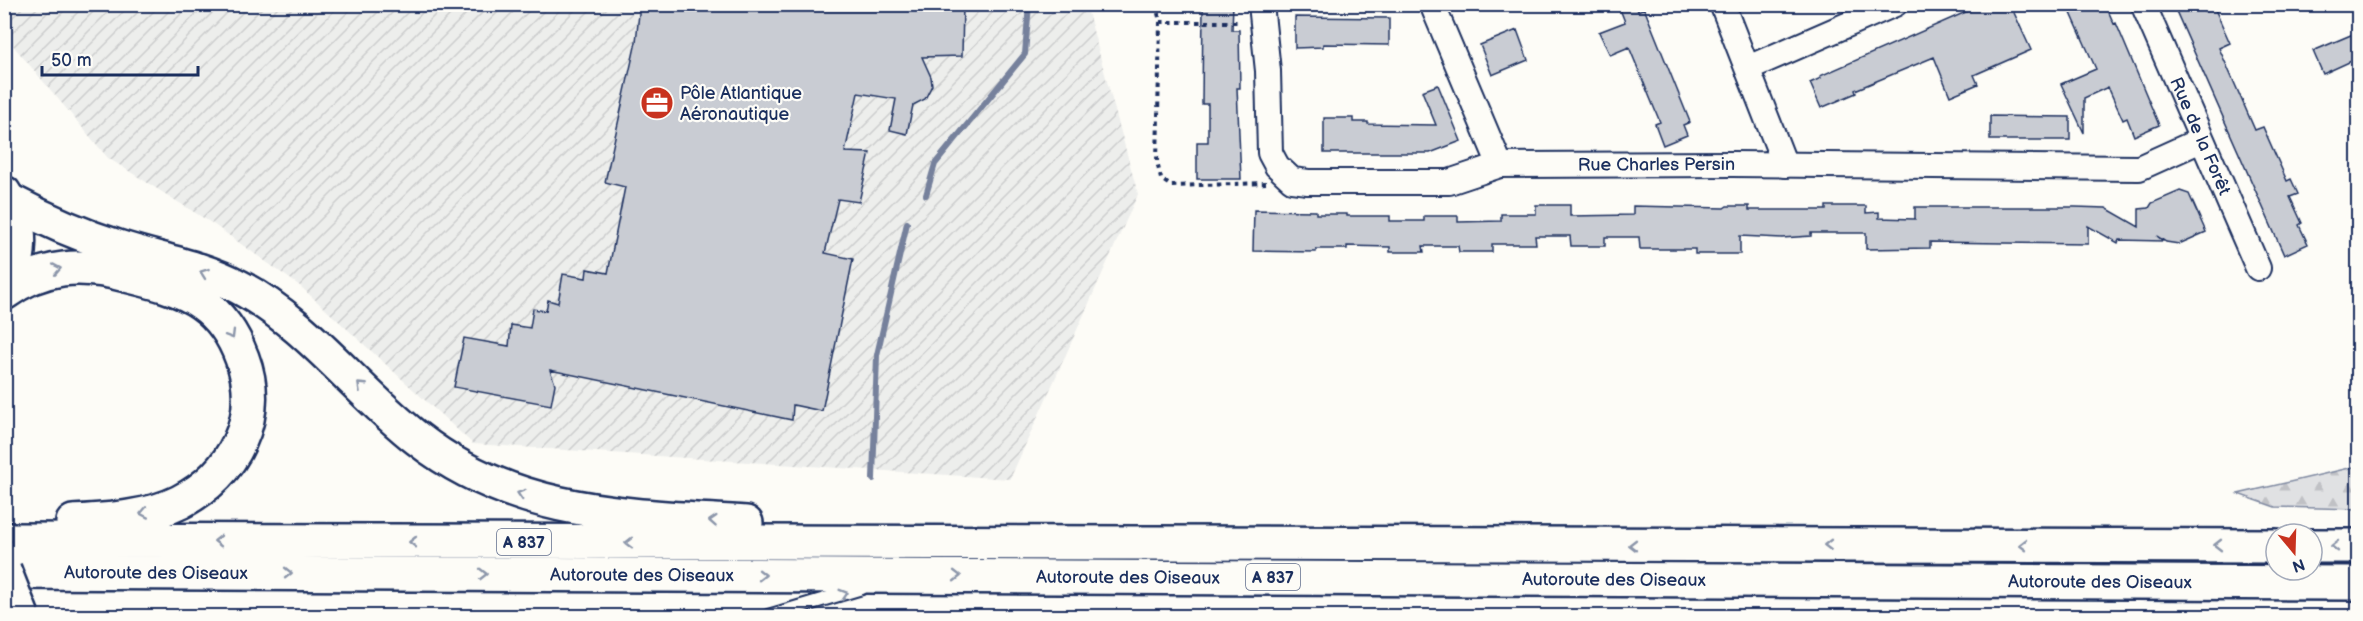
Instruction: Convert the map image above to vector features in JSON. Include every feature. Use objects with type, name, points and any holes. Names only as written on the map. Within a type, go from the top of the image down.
[{"type":"main road","points":[[4,292],[15,269],[19,248],[18,227],[7,197]]},
{"type":"main road","points":[[7,197],[41,218],[84,235],[237,286],[268,304],[301,330],[418,439],[450,461],[512,491],[547,502],[592,511],[1044,544]]},
{"type":"main road","points":[[4,292],[35,274],[69,267],[121,273],[181,292],[201,302],[227,327],[244,364],[249,384],[250,403],[242,440],[224,468],[212,482],[180,502],[142,514],[101,520],[4,526]]},
{"type":"main road","name":"Autoroute des Oiseaux","points":[[4,540],[2264,546]]},
{"type":"main road","points":[[2324,546],[2358,546]]},
{"type":"main road","points":[[4,571],[22,616]]},
{"type":"main road","name":"Autoroute des Oiseaux","points":[[4,571],[2358,583]]},
{"type":"main road","points":[[4,585],[187,573]]},
{"type":"street","points":[[1432,4],[1500,165]]},
{"type":"street","points":[[1722,4],[1785,165]]},
{"type":"street","points":[[1748,68],[1895,4]]},
{"type":"street","name":"Rue de la Forêt","points":[[2143,4],[2258,268]]},
{"type":"street","points":[[1262,13],[1268,71],[1270,153],[1277,166],[1285,174]]},
{"type":"street","name":"Rue Charles Persin","points":[[1285,174],[1292,180],[1308,182],[1449,182],[1500,165],[2139,168],[2201,140]]},
{"type":"lane","points":[[768,616],[905,575]]},
{"type":"path","points":[[1156,4],[1160,22],[1157,162],[1161,179],[1171,186],[1263,184],[1285,174]]},
{"type":"path","points":[[1160,22],[1262,13]]},
{"type":"shaded area","points":[[4,5],[1086,5],[1138,194],[1010,479],[473,444],[300,286],[213,224],[108,158],[5,36]]},
{"type":"green space","points":[[2358,466],[2358,509],[2275,507],[2238,494]]},
{"type":"building","points":[[640,4],[963,4],[962,56],[922,57],[932,85],[925,99],[913,105],[907,134],[890,130],[896,99],[858,93],[845,152],[870,153],[859,202],[838,199],[825,253],[853,259],[822,411],[793,405],[792,420],[550,370],[555,384],[551,405],[454,387],[464,338],[509,346],[511,325],[530,328],[533,309],[546,311],[548,300],[558,303],[563,274],[586,278],[587,269],[608,273],[625,187],[605,182],[636,42]]},
{"type":"building","points":[[1203,4],[1233,4],[1232,30],[1239,30],[1240,88],[1237,88],[1241,179],[1197,179],[1197,142],[1208,142],[1208,104],[1202,104]]},
{"type":"building","points":[[1618,4],[1635,4],[1638,11],[1644,8],[1690,122],[1683,125],[1687,135],[1663,145],[1655,124],[1660,122],[1629,47],[1610,55],[1599,32],[1625,22]]},
{"type":"building","points":[[1984,4],[2010,4],[2031,50],[1974,75],[1978,84],[1950,96],[1934,57],[1855,90],[1856,93],[1821,108],[1810,83],[1821,78],[1820,76]]},
{"type":"building","points":[[2067,4],[2105,4],[2114,24],[2116,23],[2159,125],[2134,136],[2127,118],[2123,120],[2108,87],[2084,98],[2084,133],[2061,84],[2096,69]]},
{"type":"building","points":[[2190,4],[2201,4],[2204,12],[2214,7],[2230,43],[2219,48],[2255,130],[2263,127],[2287,181],[2291,179],[2298,194],[2290,197],[2302,223],[2299,225],[2308,244],[2284,255],[2176,11]]},
{"type":"building","points":[[1295,17],[1389,18],[1389,45],[1323,44],[1323,47],[1295,48]]},
{"type":"building","points":[[1517,30],[1528,60],[1492,75],[1480,45]]},
{"type":"building","points":[[2358,32],[2358,58],[2323,74],[2313,51]]},
{"type":"building","points":[[1438,85],[1461,141],[1430,153],[1324,153],[1324,118],[1353,118],[1353,122],[1368,122],[1368,124],[1436,125],[1422,91]]},
{"type":"building","points":[[1990,116],[2070,117],[2070,140],[1990,140]]},
{"type":"building","points":[[2180,191],[2189,194],[2206,232],[2179,244],[2166,242],[2157,236],[2163,241],[2119,240],[2118,243],[2088,226],[2088,244],[1930,242],[1930,248],[1866,249],[1866,233],[1811,233],[1811,236],[1782,238],[1740,236],[1740,254],[1695,254],[1695,249],[1640,249],[1639,237],[1605,237],[1605,246],[1571,246],[1570,236],[1535,236],[1536,244],[1492,244],[1492,252],[1459,252],[1458,246],[1423,246],[1424,252],[1390,252],[1390,247],[1347,246],[1347,249],[1316,249],[1316,252],[1253,251],[1254,210],[1316,211],[1316,214],[1347,214],[1347,216],[1390,216],[1390,221],[1424,221],[1424,216],[1458,216],[1458,222],[1501,221],[1501,214],[1536,214],[1536,205],[1570,205],[1570,216],[1633,215],[1633,206],[1724,208],[1749,206],[1749,210],[1826,210],[1826,206],[1866,206],[1866,213],[1879,212],[1879,218],[1915,219],[1915,207],[2075,207],[2106,208],[2139,227],[2139,209],[2149,208],[2152,203]]},
{"type":"waterway","points":[[926,195],[935,164],[1025,54],[1029,4]]},
{"type":"waterway","points":[[873,479],[877,355],[907,223]]},
{"type":"place","name":"Pôle Atlantique Aéronautique","points":[[657,103]]}]
